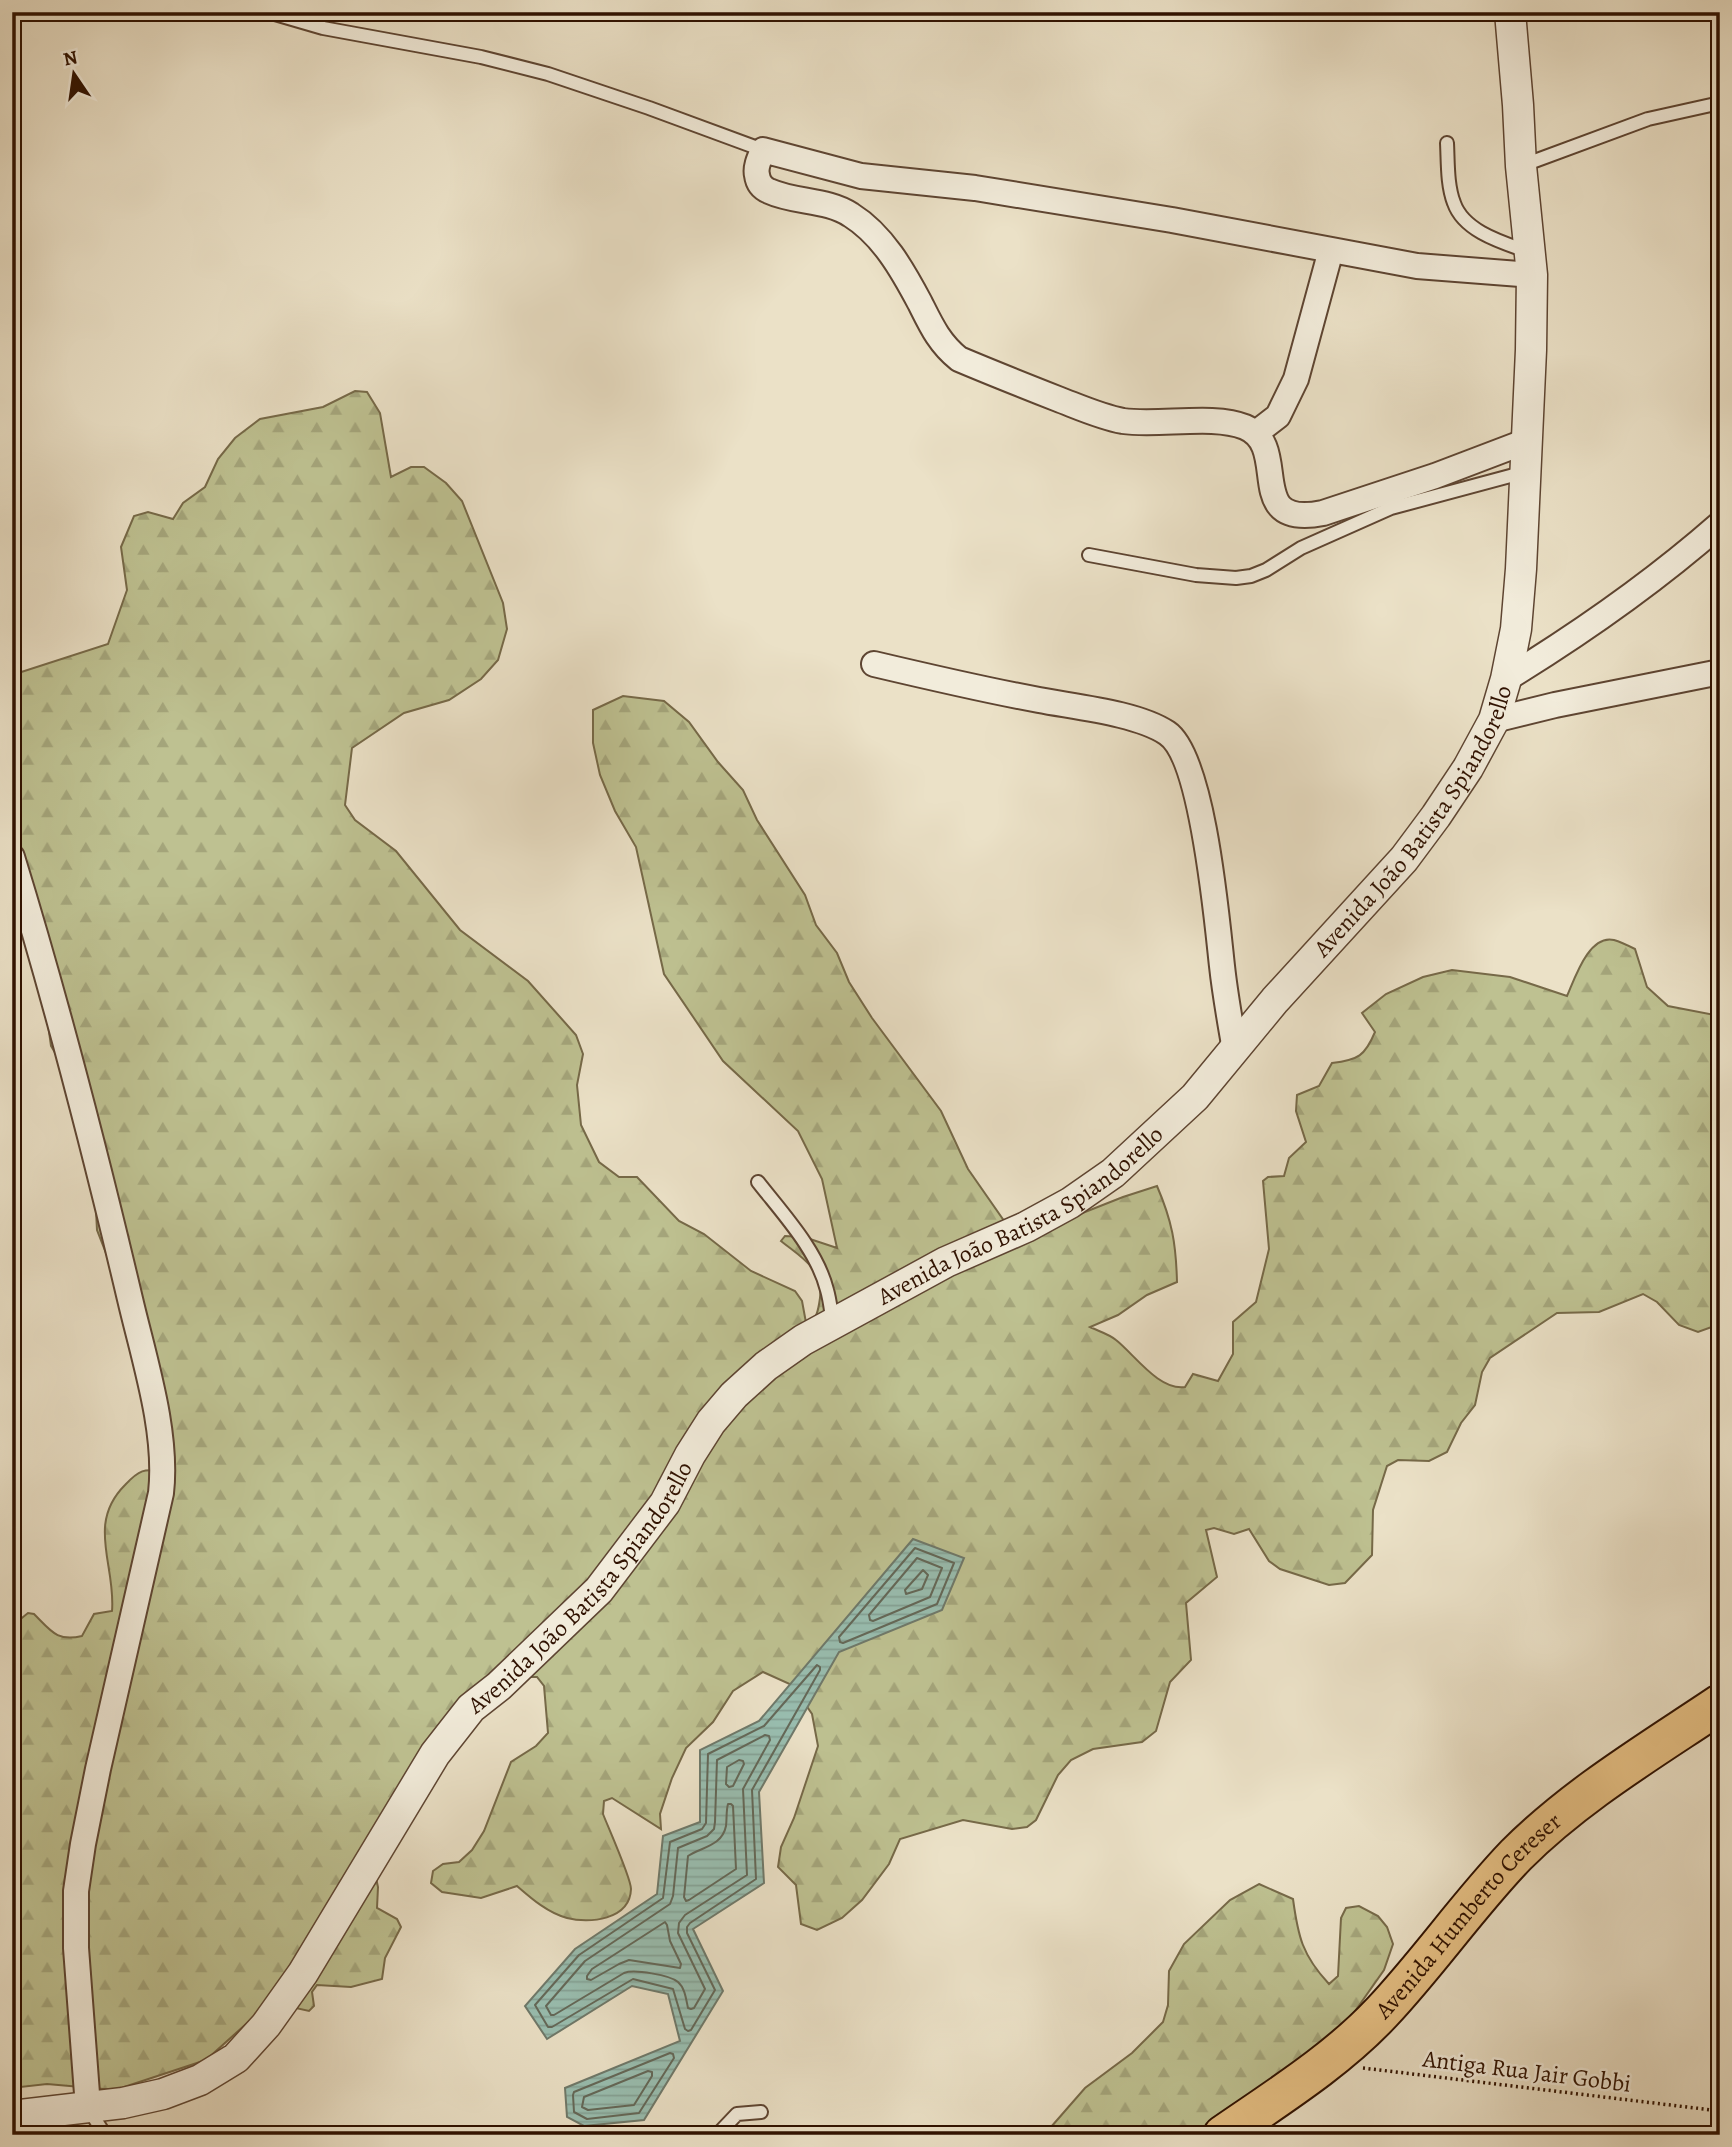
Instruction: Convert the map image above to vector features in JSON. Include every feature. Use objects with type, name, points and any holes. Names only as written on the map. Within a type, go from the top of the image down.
[{"type":"main road","name":"Avenida Humberto Cereser","points":[[1223,2135],[1331,2060],[1381,2014],[1484,1891],[1545,1828],[1605,1780],[1720,1704]]},
{"type":"street","name":"Avenida João Batista Spiandorello","points":[[12,2116],[163,2094],[200,2080],[236,2058],[266,2025],[303,1973],[435,1754],[471,1708],[499,1686],[598,1590],[665,1503],[711,1422],[734,1395],[766,1366],[803,1340],[946,1262],[1026,1227],[1070,1203],[1113,1173],[1195,1097],[1275,1000],[1404,859],[1468,768],[1494,720],[1516,629],[1527,441],[1531,264],[1510,12]]},
{"type":"street","points":[[1527,441],[1349,505],[1304,517],[1289,514],[1279,507],[1274,497],[1264,446],[1256,433],[1244,426],[1219,422],[1147,423],[1121,420],[1089,411],[959,359],[945,348],[903,274],[867,227],[850,213],[829,205],[769,191],[759,184],[756,172],[763,150],[861,176],[975,188],[1172,220],[1417,266],[1531,264]]},
{"type":"street","points":[[1256,433],[1278,415],[1296,379],[1331,250]]},
{"type":"street","points":[[1506,679],[1555,649],[1684,555],[1720,524]]},
{"type":"street","points":[[874,664],[997,692],[1122,716],[1169,733],[1180,746],[1188,764],[1197,802],[1215,897],[1235,1050]]},
{"type":"street","points":[[1494,720],[1720,672]]},
{"type":"street","points":[[12,858],[78,1084],[129,1296],[163,1454],[160,1493],[98,1769],[76,1891],[76,1948],[88,2107]]},
{"type":"lane","points":[[268,12],[323,28],[481,57],[548,74],[763,150]]},
{"type":"lane","points":[[1521,166],[1648,119],[1720,103]]},
{"type":"lane","points":[[1447,143],[1453,203],[1460,215],[1531,264]]},
{"type":"lane","points":[[1089,555],[1196,575],[1236,578],[1251,576],[1301,548],[1391,509],[1525,472]]},
{"type":"lane","points":[[758,1182],[801,1237],[814,1261],[827,1288],[833,1323]]},
{"type":"lane","points":[[88,2107],[105,2135]]},
{"type":"lane","points":[[717,2135],[737,2113],[761,2112]]},
{"type":"path","name":"Antiga Rua Jair Gobbi","points":[[1331,2060],[1373,2070],[1720,2111]]},
{"type":"green space","points":[[355,391],[367,392],[380,413],[391,477],[411,467],[424,467],[446,483],[462,501],[503,603],[507,629],[498,660],[481,679],[449,700],[404,713],[352,748],[345,805],[355,820],[396,851],[460,930],[528,981],[576,1035],[583,1054],[577,1085],[581,1125],[599,1162],[619,1177],[637,1177],[679,1221],[704,1234],[751,1271],[795,1291],[802,1301],[807,1328],[819,1307],[818,1279],[810,1265],[781,1241],[785,1236],[804,1237],[837,1248],[822,1179],[798,1131],[723,1061],[664,974],[636,847],[615,811],[600,775],[593,743],[593,710],[623,696],[664,701],[689,722],[718,762],[743,790],[757,820],[805,895],[816,925],[837,953],[849,982],[872,1018],[941,1111],[968,1169],[1007,1225],[1042,1226],[1157,1186],[1172,1232],[1177,1282],[1147,1295],[1118,1315],[1090,1327],[1113,1338],[1156,1378],[1175,1387],[1185,1387],[1193,1374],[1218,1381],[1233,1354],[1233,1322],[1256,1302],[1269,1249],[1263,1181],[1268,1177],[1284,1176],[1289,1158],[1306,1142],[1296,1111],[1297,1095],[1319,1086],[1332,1063],[1354,1058],[1368,1047],[1375,1032],[1362,1013],[1386,994],[1423,977],[1452,970],[1510,977],[1567,996],[1590,950],[1605,940],[1614,940],[1635,949],[1647,987],[1668,1006],[1720,1016],[1720,1324],[1698,1332],[1679,1325],[1657,1302],[1643,1294],[1599,1312],[1557,1313],[1490,1358],[1482,1372],[1475,1405],[1461,1423],[1447,1452],[1429,1461],[1398,1460],[1387,1466],[1373,1510],[1372,1555],[1345,1583],[1329,1585],[1280,1569],[1269,1561],[1249,1529],[1234,1534],[1214,1528],[1206,1530],[1217,1577],[1186,1603],[1191,1660],[1170,1682],[1156,1731],[1142,1742],[1093,1749],[1071,1760],[1058,1775],[1036,1820],[1027,1827],[1012,1829],[963,1820],[900,1839],[889,1864],[862,1900],[842,1918],[817,1930],[801,1924],[796,1885],[778,1867],[781,1847],[794,1818],[818,1746],[812,1714],[792,1685],[763,1672],[733,1691],[713,1722],[686,1748],[660,1814],[661,1829],[612,1798],[604,1801],[603,1814],[631,1889],[624,1907],[616,1913],[597,1920],[576,1920],[547,1909],[517,1886],[481,1898],[442,1892],[431,1883],[433,1871],[443,1864],[459,1862],[472,1850],[484,1831],[511,1762],[536,1746],[548,1733],[544,1686],[537,1677],[529,1677],[467,1705],[372,1859],[378,1887],[377,1908],[397,1919],[401,1927],[385,1958],[382,1979],[351,1987],[317,1985],[312,1992],[314,2006],[309,2011],[278,2004],[266,2006],[206,2060],[115,2090],[47,2084],[12,2088],[12,1626],[28,1613],[34,1614],[55,1634],[66,1637],[82,1636],[94,1614],[112,1611],[105,1545],[107,1515],[113,1500],[134,1476],[147,1470],[164,1472],[127,1307],[97,1230],[91,1113],[51,1046],[42,981],[12,891],[12,675],[108,644],[127,590],[121,547],[134,516],[148,512],[173,519],[183,503],[205,487],[218,459],[235,438],[260,419],[323,407]]},
{"type":"green space","points":[[1259,1884],[1293,1899],[1297,1924],[1307,1954],[1329,1984],[1338,1976],[1341,1918],[1346,1908],[1359,1906],[1378,1916],[1387,1927],[1393,1944],[1384,1970],[1341,2031],[1211,2135],[1023,2135],[1051,2127],[1085,2088],[1132,2053],[1163,2022],[1168,2005],[1169,1971],[1184,1944],[1230,1900]]},
{"type":"water","points":[[913,1539],[964,1558],[942,1610],[839,1652],[759,1792],[764,1883],[693,1929],[723,1991],[644,2120],[584,2126],[567,2117],[565,2088],[680,2041],[668,1994],[632,1986],[547,2039],[525,2006],[575,1949],[657,1894],[663,1836],[700,1822],[700,1750],[759,1721]]}]
